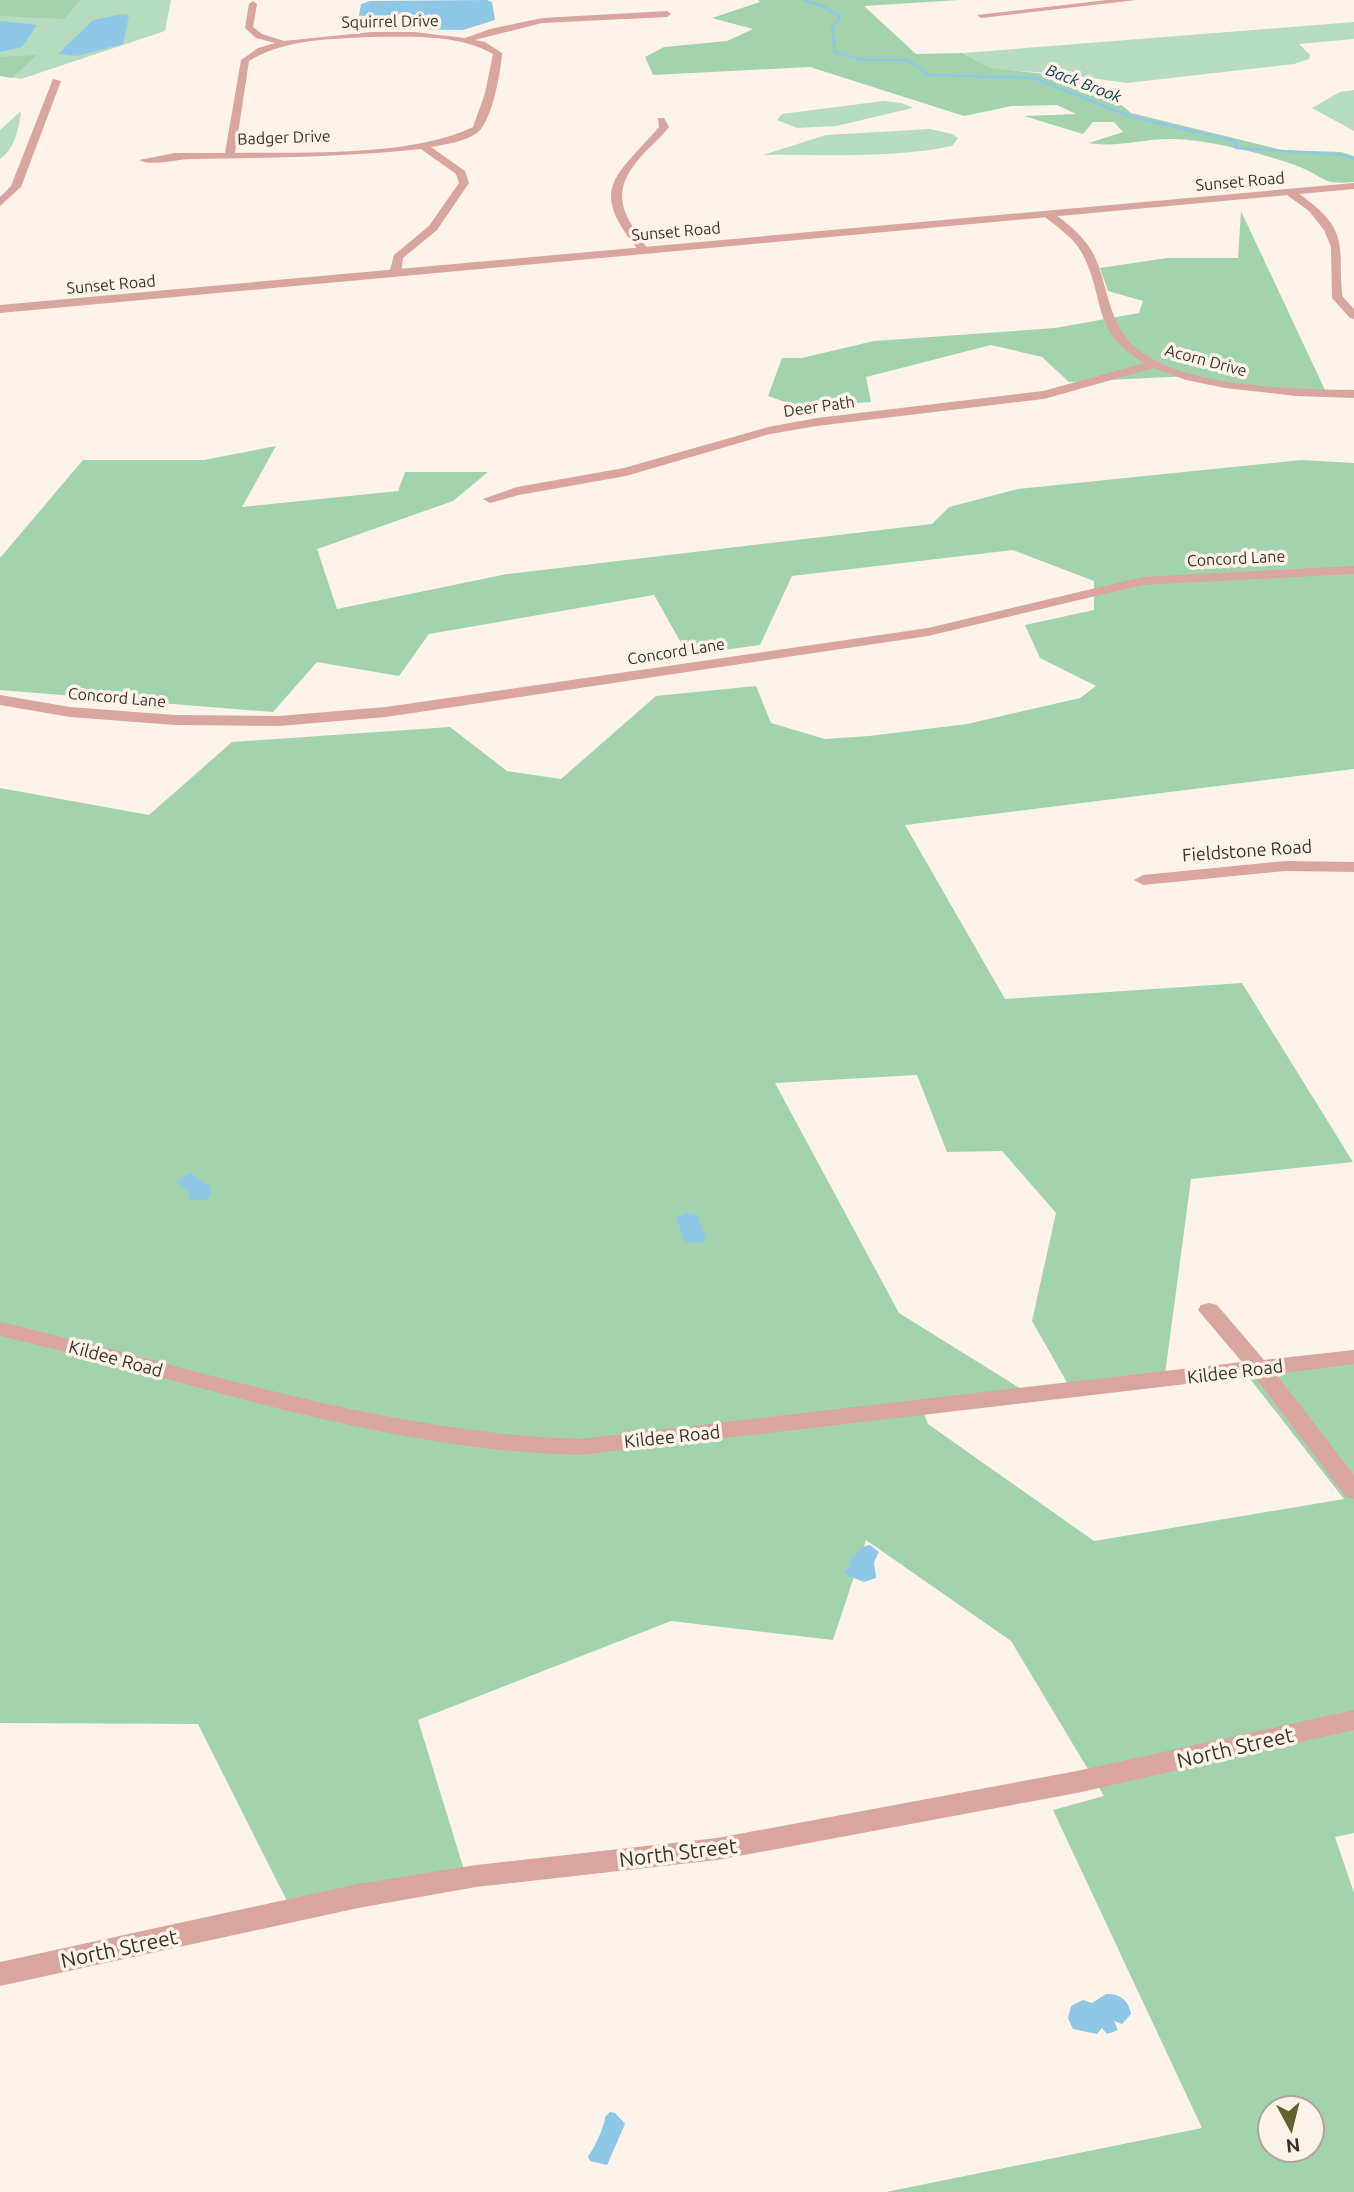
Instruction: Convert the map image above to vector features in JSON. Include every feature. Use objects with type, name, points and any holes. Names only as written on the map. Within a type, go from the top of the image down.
[{"type":"street","points":[[981,15],[1128,0]]},
{"type":"street","points":[[253,4],[249,28],[259,36],[281,42]]},
{"type":"street","points":[[468,39],[509,24],[538,19],[667,14]]},
{"type":"street","name":"Squirrel Drive","points":[[230,155],[245,60],[253,52],[281,42],[324,37],[404,35],[468,39],[491,46],[498,53],[480,125],[461,138],[425,147]]},
{"type":"street","points":[[0,203],[16,187],[57,81]]},
{"type":"street","points":[[644,250],[621,221],[614,195],[620,175],[664,127],[661,120]]},
{"type":"street","points":[[395,274],[398,257],[433,228],[464,183],[461,173],[425,147]]},
{"type":"street","name":"Badger Drive","points":[[144,160],[425,147]]},
{"type":"street","name":"Sunset Road","points":[[0,309],[1354,186]]},
{"type":"street","points":[[1291,192],[1319,213],[1325,222],[1336,247],[1338,298],[1354,316]]},
{"type":"street","name":"Acorn Drive","points":[[1049,215],[1086,249],[1100,297],[1115,334],[1128,347],[1156,364],[1211,381],[1252,389],[1354,394]]},
{"type":"street","name":"Deer Path","points":[[491,499],[517,491],[626,472],[768,431],[817,422],[1044,395],[1156,364]]},
{"type":"street","name":"Concord Lane","points":[[0,700],[70,712],[175,720],[279,721],[386,712],[928,632],[1142,581],[1354,570]]},
{"type":"street","name":"Fieldstone Road","points":[[1143,880],[1285,866],[1354,867]]},
{"type":"street","points":[[1209,1310],[1260,1369],[1354,1491]]},
{"type":"street","name":"Kildee Road","points":[[0,1329],[352,1419],[485,1443],[532,1447],[580,1447],[1354,1357]]},
{"type":"street","name":"North Street","points":[[0,1974],[358,1896],[476,1876],[717,1849],[1077,1782],[1354,1720]]},
{"type":"green space","points":[[0,0],[171,0],[165,31],[21,79],[0,75]]},
{"type":"green space","points":[[0,0],[80,0],[64,19],[0,16]]},
{"type":"green space","points":[[758,0],[959,0],[864,6],[916,54],[963,53],[991,68],[1090,79],[1131,113],[1282,150],[1341,152],[1354,156],[1354,182],[1324,180],[1300,167],[1271,157],[1204,142],[1163,139],[1110,144],[1089,143],[1123,132],[1114,122],[1093,122],[1083,134],[1024,116],[1076,114],[1057,105],[1012,106],[964,116],[810,67],[653,75],[645,57],[664,47],[727,41],[753,29],[712,18],[760,2]]},
{"type":"green space","points":[[1354,22],[1354,39],[1299,44],[1310,55],[1309,59],[1294,64],[1127,83],[1062,74],[992,69],[964,53]]},
{"type":"green space","points":[[37,55],[12,78],[0,76],[0,57]]},
{"type":"green space","points":[[1354,90],[1354,131],[1312,108],[1340,92]]},
{"type":"green space","points":[[883,101],[902,103],[913,108],[836,126],[797,128],[777,120],[782,114]]},
{"type":"green space","points":[[21,111],[13,144],[0,159],[0,130]]},
{"type":"green space","points":[[930,129],[958,138],[952,146],[905,153],[763,155],[826,135]]},
{"type":"green space","points":[[1241,211],[1326,392],[1232,387],[1189,376],[1069,382],[1042,357],[991,345],[866,377],[871,402],[800,407],[768,396],[782,358],[802,358],[874,341],[1055,328],[1139,313],[1143,301],[1108,291],[1100,268],[1167,258],[1238,258]]},
{"type":"green space","points":[[276,446],[242,507],[398,491],[405,472],[488,472],[453,501],[317,549],[337,609],[507,574],[932,524],[949,507],[1018,489],[1301,460],[1354,463],[1354,769],[905,825],[1005,999],[1242,983],[1353,1162],[1191,1179],[1165,1374],[1069,1386],[1032,1321],[1056,1213],[1002,1151],[947,1152],[917,1075],[775,1083],[899,1313],[1023,1390],[919,1401],[928,1424],[1094,1541],[1344,1499],[1240,1366],[1354,1354],[1354,1833],[1335,1837],[1354,1893],[1354,2192],[886,2192],[1202,2128],[1053,1810],[1104,1796],[1011,1641],[866,1540],[833,1640],[671,1621],[418,1720],[465,1873],[292,1911],[198,1724],[0,1723],[0,788],[149,815],[232,742],[450,727],[507,771],[561,779],[656,696],[756,686],[771,723],[825,739],[967,724],[1080,698],[1096,686],[1040,658],[1025,625],[1094,610],[1094,581],[1013,550],[792,576],[760,645],[688,655],[654,595],[429,634],[399,676],[317,662],[273,712],[0,690],[0,558],[83,460],[204,460]]},
{"type":"water","points":[[370,1],[492,2],[495,20],[463,30],[374,29],[366,27],[359,15],[361,4]]},
{"type":"water","points":[[129,15],[123,44],[77,56],[58,54],[93,20]]},
{"type":"water","points":[[0,21],[37,25],[22,47],[0,52]]},
{"type":"water","points":[[190,1173],[211,1186],[210,1195],[205,1200],[189,1199],[189,1192],[176,1182]]},
{"type":"water","points":[[686,1213],[697,1215],[706,1239],[701,1243],[685,1242],[676,1218]]},
{"type":"water","points":[[870,1545],[879,1552],[874,1562],[876,1578],[864,1582],[846,1575],[844,1571],[850,1568],[850,1559],[861,1547]]},
{"type":"water","points":[[1106,1994],[1123,1998],[1130,2009],[1131,2014],[1122,2024],[1114,2021],[1118,2030],[1107,2034],[1102,2028],[1097,2034],[1073,2029],[1068,2018],[1071,2006],[1083,2000],[1092,2003]]},
{"type":"water","points":[[610,2112],[615,2113],[625,2124],[607,2165],[590,2161],[588,2156],[605,2117]]},
{"type":"waterway","name":"Back Brook","points":[[803,0],[823,6],[840,17],[832,28],[835,52],[862,60],[908,60],[929,75],[1034,78],[1132,117],[1235,141],[1236,148],[1343,155],[1354,159]]}]
